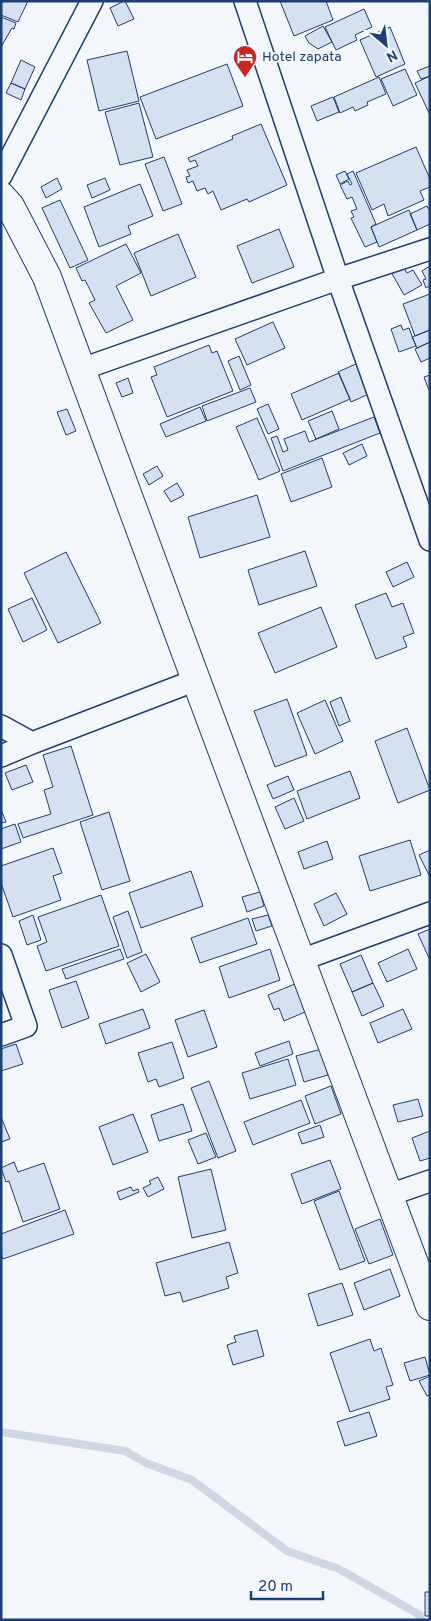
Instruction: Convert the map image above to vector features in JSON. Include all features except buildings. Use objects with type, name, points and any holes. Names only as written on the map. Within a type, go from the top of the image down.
[{"type":"street","points":[[1,176],[92,1]]},
{"type":"street","points":[[245,1],[338,279],[430,540]]},
{"type":"street","points":[[1,196],[10,206],[48,276],[196,680],[430,1306]]},
{"type":"street","points":[[82,369],[338,279],[430,249]]},
{"type":"street","points":[[1,756],[196,680]]},
{"type":"street","points":[[1,726],[32,743]]},
{"type":"street","points":[[301,960],[430,913]]},
{"type":"street","points":[[1,955],[26,1026],[1,1035]]},
{"type":"street","points":[[389,1195],[430,1181]]},
{"type":"waterway","points":[[1,1432],[125,1451],[146,1463],[192,1480],[287,1551],[339,1569],[420,1615],[421,1620]]},
{"type":"place","name":"Hotel zapata","points":[[245,78]]}]
